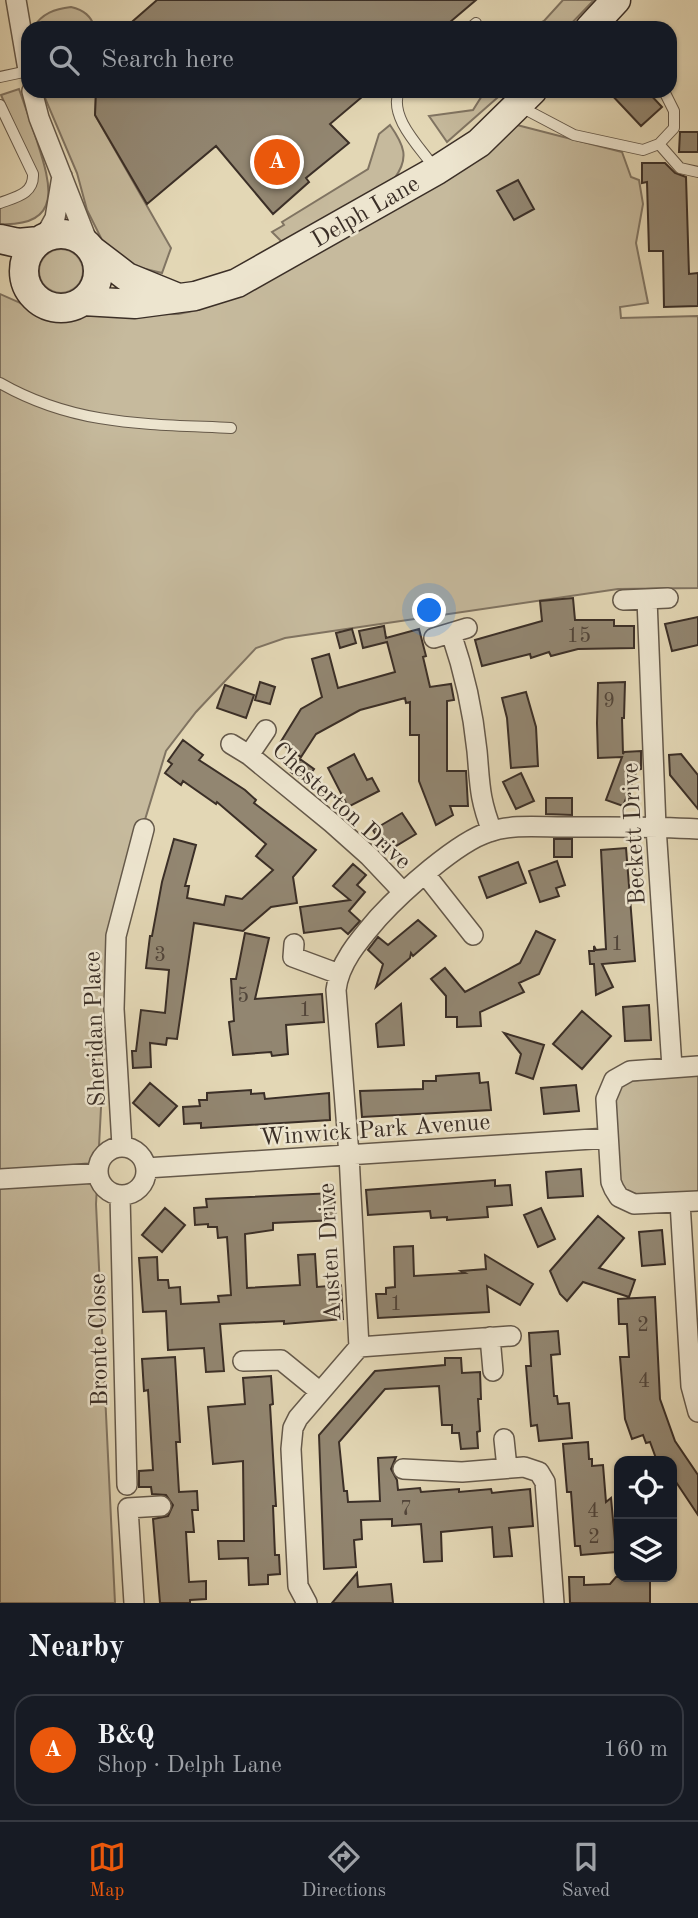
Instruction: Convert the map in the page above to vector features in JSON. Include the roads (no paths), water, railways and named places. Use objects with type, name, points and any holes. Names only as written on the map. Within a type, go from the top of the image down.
[{"type":"street","points":[[18,0],[21,21]]},
{"type":"street","points":[[596,21],[616,0]]},
{"type":"street","points":[[34,98],[39,118],[62,175],[92,250],[99,272],[91,293],[83,301],[73,306],[51,307],[32,295],[24,275],[27,256],[55,218],[62,175]]},
{"type":"street","name":"Delph Lane","points":[[83,301],[135,304],[195,296],[237,283],[480,143],[525,99]]},
{"type":"street","points":[[0,239],[18,243],[56,234],[69,235],[81,239],[127,277],[179,298]]},
{"type":"street","points":[[0,269],[26,285]]},
{"type":"street","points":[[623,600],[668,598]]},
{"type":"street","name":"Beckett Drive","points":[[647,599],[656,827],[672,1067]]},
{"type":"street","points":[[451,633],[463,668],[475,734],[480,793],[492,831]]},
{"type":"street","name":"Chesterton Drive","points":[[248,755],[266,730]]},
{"type":"street","name":"Chesterton Drive","points":[[231,744],[332,823],[369,856],[403,892]]},
{"type":"street","name":"Chesterton Drive","points":[[339,974],[375,922],[403,892],[473,840],[492,831],[522,827],[698,829]]},
{"type":"street","name":"Sheridan Place","points":[[122,1146],[114,1009],[116,936],[144,829]]},
{"type":"street","name":"Chesterton Drive","points":[[425,874],[475,937]]},
{"type":"street","points":[[292,956],[339,974],[337,1000],[349,1155]]},
{"type":"street","points":[[698,1066],[630,1071],[614,1080],[606,1099],[611,1182],[619,1197],[634,1204],[689,1201],[691,1386],[698,1412]]},
{"type":"street","name":"Winwick Park Avenue","points":[[146,1168],[608,1138]]},
{"type":"street","points":[[122,1146],[136,1150],[146,1168],[139,1188],[120,1195],[107,1190],[98,1173],[102,1157],[107,1151],[122,1146]]},
{"type":"street","name":"Austen Drive","points":[[349,1155],[359,1347]]},
{"type":"street","points":[[0,1179],[98,1173]]},
{"type":"street","name":"Bronte Close","points":[[120,1195],[127,1485]]},
{"type":"street","name":"Austen Drive","points":[[307,1603],[298,1586],[291,1438],[298,1418],[359,1347],[511,1336]]},
{"type":"street","points":[[490,1338],[493,1371]]},
{"type":"street","points":[[243,1361],[281,1360],[319,1391]]},
{"type":"street","points":[[504,1439],[507,1468]]},
{"type":"street","points":[[403,1469],[462,1472],[507,1468],[532,1469],[539,1472],[545,1482],[554,1603]]},
{"type":"street","points":[[134,1603],[128,1508],[160,1506]]},
{"type":"lane","points":[[0,77],[21,72]]},
{"type":"lane","points":[[396,98],[401,120],[437,170]]},
{"type":"lane","points":[[525,99],[574,135],[643,150],[659,144],[674,128],[674,111],[668,98]]},
{"type":"lane","points":[[0,105],[33,174],[33,181],[27,192],[0,203]]},
{"type":"lane","points":[[659,144],[680,168],[698,172]]},
{"type":"lane","points":[[0,383],[36,400],[89,418],[231,428]]},
{"type":"place","name":"B&Q","points":[[277,162]]}]
